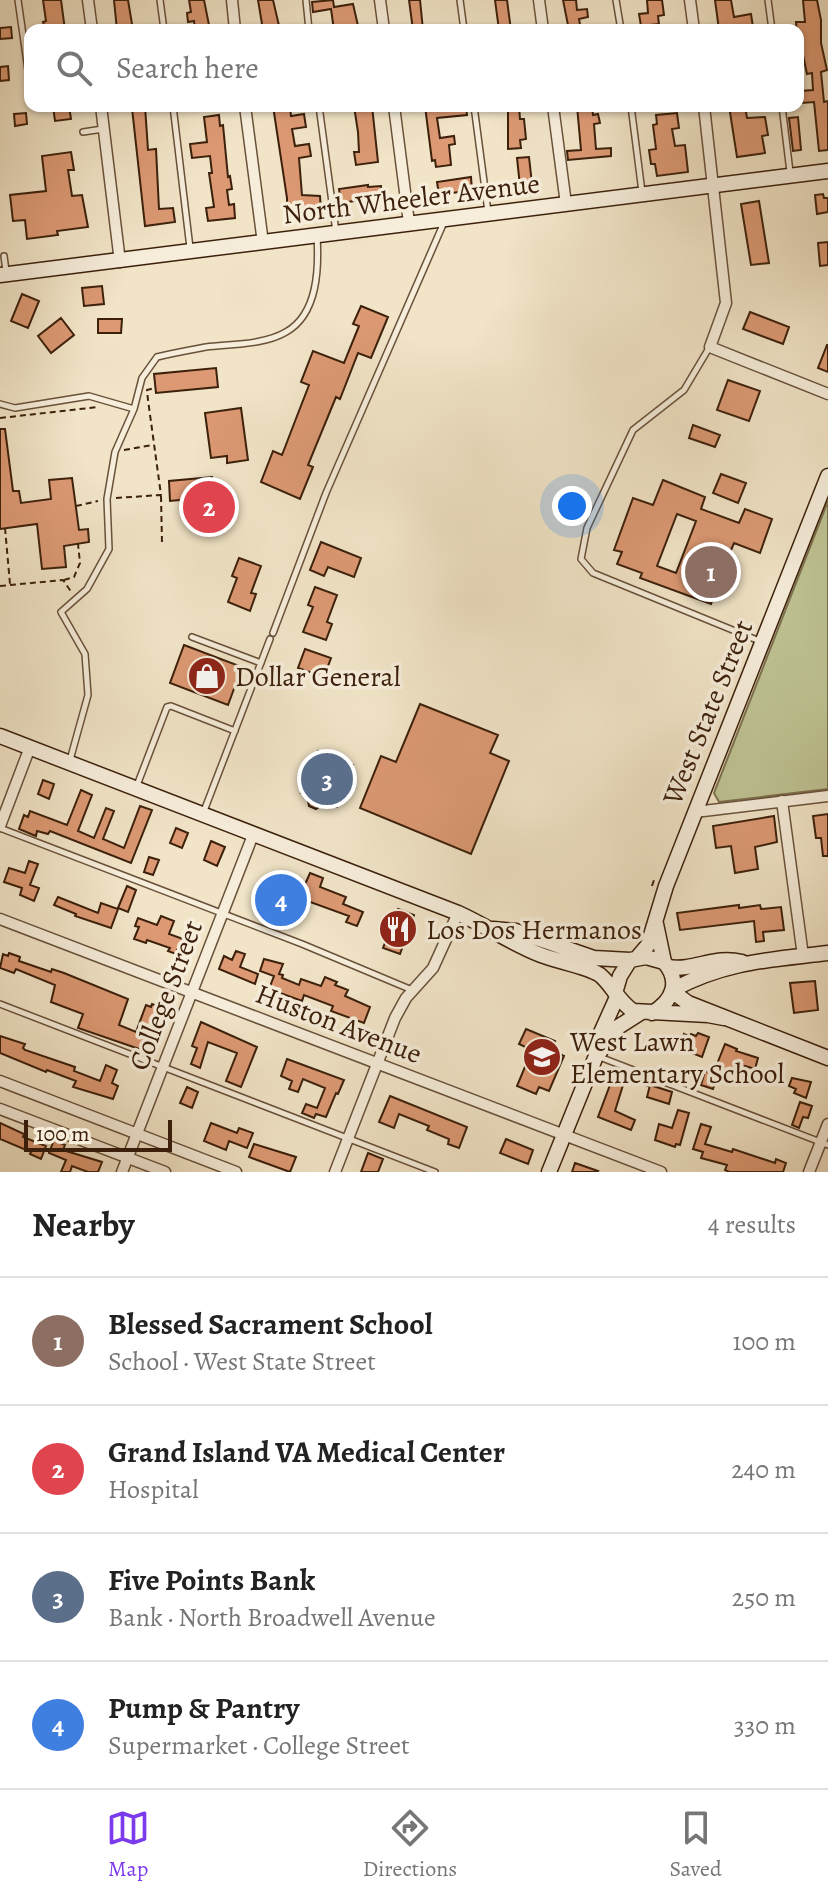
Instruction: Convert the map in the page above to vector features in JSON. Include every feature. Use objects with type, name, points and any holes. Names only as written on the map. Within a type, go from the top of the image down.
[{"type":"street","points":[[88,0],[91,24]]},
{"type":"street","points":[[232,0],[234,24]]},
{"type":"street","points":[[380,0],[383,24]]},
{"type":"street","points":[[539,0],[542,24]]},
{"type":"street","points":[[690,0],[693,24]]},
{"type":"street","points":[[102,112],[120,262]]},
{"type":"street","points":[[246,112],[263,243]]},
{"type":"street","points":[[395,112],[409,223]]},
{"type":"street","points":[[554,112],[566,204]]},
{"type":"street","points":[[705,112],[726,303],[710,347],[828,394]]},
{"type":"street","name":"North Wheeler Avenue","points":[[3,274],[120,262],[828,171]]},
{"type":"street","name":"West State Street","points":[[634,959],[648,945],[666,886],[827,482]]},
{"type":"street","points":[[0,736],[458,913],[493,929],[512,943],[569,966],[597,973],[624,1005],[646,1013],[700,1014],[724,1018]]},
{"type":"street","points":[[0,827],[30,747]]},
{"type":"street","points":[[695,812],[828,796]]},
{"type":"street","points":[[782,801],[803,956]]},
{"type":"street","name":"College Street","points":[[122,1172],[253,835]]},
{"type":"street","points":[[335,1172],[399,1008],[439,959],[458,913]]},
{"type":"street","name":"Huston Avenue","points":[[0,919],[661,1172]]},
{"type":"street","name":"West State Street","points":[[656,924],[666,964]]},
{"type":"street","points":[[493,929],[516,931],[594,958],[634,959],[686,969],[726,958],[743,962]]},
{"type":"street","points":[[596,1056],[618,1027],[664,1005],[673,990],[710,972],[743,962],[828,953]]},
{"type":"street","points":[[549,1172],[596,1056],[599,1037],[616,995],[620,976],[634,959]]},
{"type":"street","points":[[666,964],[673,990],[688,1003],[828,1058]]},
{"type":"street","points":[[0,1081],[236,1172]]},
{"type":"street","points":[[0,1109],[165,1172]]},
{"type":"street","points":[[809,1172],[824,1144],[828,1124]]},
{"type":"lane","points":[[18,0],[24,42]]},
{"type":"lane","points":[[160,0],[163,24]]},
{"type":"lane","points":[[306,0],[308,24]]},
{"type":"lane","points":[[460,0],[463,24]]},
{"type":"lane","points":[[616,0],[620,24]]},
{"type":"lane","points":[[768,0],[771,24]]},
{"type":"lane","points":[[174,112],[191,253]]},
{"type":"lane","points":[[320,112],[336,233]]},
{"type":"lane","points":[[475,112],[488,214]]},
{"type":"lane","points":[[632,112],[643,195]]},
{"type":"lane","points":[[783,112],[791,177]]},
{"type":"lane","points":[[83,132],[103,129]]},
{"type":"lane","points":[[202,815],[326,493],[446,219]]},
{"type":"lane","points":[[69,763],[88,695],[85,654],[61,612],[87,589],[109,549],[107,499],[115,452],[134,409],[142,378],[157,357],[258,340],[286,332],[302,318],[319,270],[317,235]]},
{"type":"lane","points":[[3,274],[4,256]]},
{"type":"lane","points":[[710,347],[684,390],[633,430],[587,528],[581,559],[593,573],[763,643]]},
{"type":"lane","points":[[0,404],[15,408],[29,407],[89,396],[134,409]]},
{"type":"lane","points":[[192,637],[261,663]]},
{"type":"lane","points":[[135,789],[167,707],[235,731]]},
{"type":"lane","points":[[0,827],[413,991]]},
{"type":"lane","points":[[0,1004],[435,1172]]},
{"type":"lane","points":[[596,1056],[824,1144]]},
{"type":"path","points":[[155,388],[147,390],[161,495],[162,543]]},
{"type":"path","points":[[0,418],[106,406]]},
{"type":"path","points":[[115,452],[154,445]]},
{"type":"path","points":[[76,506],[107,499],[161,495]]},
{"type":"path","points":[[5,528],[10,585]]},
{"type":"path","points":[[0,586],[74,577],[80,563],[78,544]]},
{"type":"path","points":[[63,580],[76,598]]},
{"type":"path","points":[[652,886],[654,880]]},
{"type":"green space","points":[[828,501],[828,789],[719,802],[714,793]]},
{"type":"building","points":[[43,0],[61,0],[64,24],[44,24],[46,21]]},
{"type":"building","points":[[114,0],[128,0],[132,24],[116,24]]},
{"type":"building","points":[[189,0],[204,0],[209,24],[188,22],[187,13],[191,12]]},
{"type":"building","points":[[258,0],[273,0],[279,24],[262,24]]},
{"type":"building","points":[[333,0],[334,7],[353,4],[358,24],[333,24],[331,9],[313,12],[312,2]]},
{"type":"building","points":[[409,0],[420,0],[422,24],[412,24]]},
{"type":"building","points":[[495,0],[507,0],[510,24],[498,24]]},
{"type":"building","points":[[563,0],[576,0],[577,10],[587,9],[588,17],[579,19],[580,24],[568,24]]},
{"type":"building","points":[[647,0],[662,0],[664,15],[658,16],[659,24],[641,24],[639,14],[648,13]]},
{"type":"building","points":[[715,0],[731,0],[734,17],[751,14],[753,24],[718,24]]},
{"type":"building","points":[[803,0],[817,0],[827,70],[821,72],[824,102],[828,101],[828,150],[819,151],[814,102],[804,103],[804,91],[813,90],[812,73],[807,74],[804,60],[804,24],[796,22],[805,22]]},
{"type":"building","points":[[11,27],[12,38],[0,39],[0,28]]},
{"type":"building","points":[[8,66],[9,80],[0,81],[0,67]]},
{"type":"building","points":[[54,112],[70,112],[71,119],[55,121]]},
{"type":"building","points":[[132,112],[145,112],[148,150],[156,149],[159,209],[173,208],[175,222],[145,226]]},
{"type":"building","points":[[274,112],[291,112],[291,116],[304,114],[306,127],[292,129],[295,146],[309,144],[311,156],[299,158],[302,195],[320,196],[321,211],[287,214]]},
{"type":"building","points":[[355,112],[373,112],[378,162],[356,165],[354,152],[359,152]]},
{"type":"building","points":[[426,112],[467,112],[467,115],[437,118],[440,138],[454,136],[455,144],[449,145],[451,165],[436,167],[435,160],[432,161]]},
{"type":"building","points":[[508,112],[519,112],[520,119],[524,119],[526,139],[520,140],[521,148],[508,149]]},
{"type":"building","points":[[578,112],[598,114],[600,123],[594,124],[596,149],[611,148],[611,156],[568,160],[567,151],[581,150]]},
{"type":"building","points":[[730,112],[746,112],[747,118],[765,117],[768,135],[762,136],[765,153],[737,157]]},
{"type":"building","points":[[26,113],[27,124],[15,126],[14,114]]},
{"type":"building","points":[[677,113],[679,128],[672,129],[675,146],[685,145],[688,172],[657,176],[649,150],[656,149],[653,125],[657,124],[656,115]]},
{"type":"building","points":[[219,115],[232,189],[227,190],[229,205],[234,204],[235,218],[208,221],[206,208],[214,207],[210,156],[192,158],[190,144],[207,142],[204,117]]},
{"type":"building","points":[[798,117],[801,150],[793,151],[789,118]]},
{"type":"building","points":[[71,152],[74,170],[68,170],[72,196],[82,195],[88,227],[27,239],[25,220],[13,221],[10,195],[46,191],[42,156]]},
{"type":"building","points":[[529,157],[532,184],[520,186],[517,158]]},
{"type":"building","points":[[471,177],[472,190],[439,195],[437,182]]},
{"type":"building","points":[[381,186],[383,202],[361,206],[361,200],[341,203],[339,189]]},
{"type":"building","points":[[823,194],[824,198],[828,198],[828,212],[817,214],[815,195]]},
{"type":"building","points":[[759,201],[769,263],[751,265],[741,204]]},
{"type":"building","points":[[828,242],[828,265],[820,266],[818,243]]},
{"type":"building","points":[[102,286],[104,304],[84,306],[82,288]]},
{"type":"building","points":[[22,294],[39,301],[28,328],[11,321]]},
{"type":"building","points":[[361,306],[388,317],[371,358],[358,353],[340,399],[336,397],[308,465],[313,467],[300,499],[261,482],[273,451],[282,455],[309,385],[301,382],[313,351],[344,363],[359,326],[353,324]]},
{"type":"building","points":[[750,312],[789,327],[783,344],[743,329]]},
{"type":"building","points":[[61,318],[74,335],[51,353],[38,336]]},
{"type":"building","points":[[98,319],[122,319],[121,333],[98,333]]},
{"type":"building","points":[[828,345],[828,372],[818,368]]},
{"type":"building","points":[[216,368],[218,387],[156,393],[154,374]]},
{"type":"building","points":[[728,380],[760,391],[749,421],[717,410]]},
{"type":"building","points":[[241,408],[248,460],[227,463],[227,456],[211,458],[205,413]]},
{"type":"building","points":[[693,425],[720,435],[715,447],[689,438]]},
{"type":"building","points":[[0,429],[5,429],[13,491],[19,491],[21,503],[51,499],[49,480],[72,478],[79,530],[88,529],[89,542],[64,546],[66,567],[42,569],[37,524],[0,529]]},
{"type":"building","points":[[721,474],[746,483],[738,503],[713,493]]},
{"type":"building","points":[[212,477],[213,497],[170,501],[169,481]]},
{"type":"building","points":[[663,480],[705,497],[701,509],[739,523],[745,509],[772,519],[760,553],[734,543],[726,562],[732,564],[725,582],[720,580],[711,604],[640,578],[642,573],[617,564],[622,552],[614,550],[633,498],[653,505]],"holes":[[[677,514],[696,521],[676,573],[657,566]]]},
{"type":"building","points":[[321,542],[361,558],[354,577],[328,567],[324,576],[310,570]]},
{"type":"building","points":[[239,558],[261,566],[251,593],[256,594],[250,611],[228,602],[237,578],[232,576]]},
{"type":"building","points":[[315,587],[337,595],[327,622],[332,624],[326,640],[303,632],[313,607],[308,605]]},
{"type":"building","points":[[184,645],[242,667],[228,705],[170,683]]},
{"type":"building","points":[[305,649],[331,658],[324,677],[298,668]]},
{"type":"building","points":[[420,704],[498,735],[490,753],[509,761],[471,854],[360,808],[381,756],[396,762]]},
{"type":"building","points":[[318,751],[353,765],[337,807],[325,802],[316,809],[309,806],[307,795],[301,793]]},
{"type":"building","points":[[43,780],[54,784],[49,799],[38,794]]},
{"type":"building","points":[[81,790],[92,795],[78,831],[94,838],[106,808],[114,811],[103,839],[124,848],[140,806],[152,810],[131,863],[50,831],[48,834],[37,831],[36,836],[19,829],[24,815],[28,817],[30,811],[67,825]]},
{"type":"building","points":[[828,814],[828,856],[823,856],[821,838],[816,838],[813,816]]},
{"type":"building","points":[[774,816],[777,842],[755,847],[758,869],[735,873],[731,846],[716,848],[713,826]]},
{"type":"building","points":[[176,828],[188,833],[182,848],[170,843]]},
{"type":"building","points":[[211,841],[225,847],[217,866],[204,860]]},
{"type":"building","points":[[149,857],[159,860],[153,875],[144,872]]},
{"type":"building","points":[[29,861],[38,864],[30,885],[39,888],[34,901],[20,895],[22,888],[4,882],[9,868],[25,873]]},
{"type":"building","points":[[310,873],[323,878],[320,887],[346,897],[343,904],[363,912],[357,926],[346,922],[349,916],[299,898]]},
{"type":"building","points":[[265,878],[297,890],[288,913],[256,901]]},
{"type":"building","points":[[127,886],[136,890],[128,912],[118,908]]},
{"type":"building","points":[[58,897],[98,913],[101,903],[118,909],[111,928],[54,905]]},
{"type":"building","points":[[739,905],[739,908],[760,905],[761,909],[781,907],[784,930],[763,932],[764,941],[756,942],[754,921],[680,930],[677,913]]},
{"type":"building","points":[[398,909],[414,915],[400,954],[383,948],[390,930],[385,928],[388,920],[393,922]]},
{"type":"building","points":[[161,916],[174,921],[169,934],[186,940],[182,951],[177,950],[176,954],[168,951],[170,948],[134,939],[139,927],[135,926],[138,918],[157,925]]},
{"type":"building","points":[[236,951],[245,954],[240,967],[258,974],[255,984],[219,969],[224,956],[232,960]]},
{"type":"building","points":[[9,953],[20,957],[19,961],[64,973],[128,999],[119,1025],[136,1032],[146,1005],[160,1007],[142,1050],[78,1028],[83,1014],[51,1002],[55,985],[16,969],[14,973],[0,968],[3,954],[8,956]]},
{"type":"building","points":[[264,959],[283,964],[279,974],[283,975],[282,978],[299,985],[301,979],[321,986],[325,977],[337,982],[335,985],[348,990],[345,996],[370,1007],[364,1023],[331,1011],[333,1006],[304,995],[302,1001],[269,989],[274,976],[260,971]]},
{"type":"building","points":[[815,981],[818,1010],[794,1013],[790,983]]},
{"type":"building","points":[[201,1022],[257,1047],[241,1087],[226,1081],[237,1053],[208,1042],[200,1068],[191,1064],[197,1048],[192,1046]]},
{"type":"building","points":[[526,1029],[555,1041],[552,1050],[564,1056],[549,1091],[539,1087],[536,1094],[517,1086],[532,1050],[519,1044]]},
{"type":"building","points":[[698,1033],[709,1037],[702,1057],[679,1048],[684,1034],[690,1037]]},
{"type":"building","points":[[0,1036],[25,1044],[25,1050],[75,1067],[74,1071],[100,1081],[106,1065],[117,1070],[112,1083],[118,1086],[113,1099],[73,1087],[76,1081],[0,1053]]},
{"type":"building","points":[[725,1044],[758,1058],[755,1069],[745,1066],[739,1085],[717,1078],[713,1089],[701,1085],[705,1071],[713,1074]]},
{"type":"building","points":[[287,1059],[344,1080],[326,1117],[316,1114],[314,1118],[302,1113],[306,1104],[317,1108],[325,1088],[303,1079],[298,1092],[289,1089],[292,1081],[281,1076]]},
{"type":"building","points":[[616,1069],[650,1082],[648,1086],[626,1079],[624,1082],[615,1111],[635,1120],[631,1130],[598,1117]]},
{"type":"building","points":[[792,1078],[811,1082],[806,1098],[794,1093],[796,1089],[789,1086]]},
{"type":"building","points":[[650,1085],[672,1092],[669,1104],[647,1097]]},
{"type":"building","points":[[187,1087],[198,1092],[192,1108],[180,1103]]},
{"type":"building","points":[[390,1096],[467,1127],[459,1148],[448,1144],[449,1139],[427,1130],[429,1126],[399,1114],[394,1128],[379,1122]]},
{"type":"building","points":[[800,1102],[812,1106],[808,1118],[803,1117],[799,1128],[792,1125]]},
{"type":"building","points":[[678,1110],[689,1113],[680,1145],[676,1144],[675,1147],[655,1140],[659,1124],[672,1128]]},
{"type":"building","points":[[0,1123],[46,1146],[41,1159],[0,1139]]},
{"type":"building","points":[[211,1123],[237,1133],[239,1128],[253,1133],[247,1148],[229,1141],[226,1150],[204,1141]]},
{"type":"building","points":[[701,1124],[711,1127],[705,1144],[732,1152],[733,1149],[775,1163],[776,1159],[786,1163],[783,1172],[729,1172],[725,1170],[727,1165],[701,1158],[703,1152],[693,1149]]},
{"type":"building","points":[[506,1139],[533,1150],[528,1164],[500,1153]]},
{"type":"building","points":[[54,1140],[65,1145],[63,1150],[102,1162],[98,1172],[72,1166],[70,1172],[61,1172],[66,1160],[49,1153]]},
{"type":"building","points":[[254,1144],[296,1157],[290,1172],[249,1157]]},
{"type":"building","points":[[368,1153],[383,1159],[378,1172],[361,1172]]},
{"type":"building","points":[[575,1163],[598,1171],[572,1172]]},
{"type":"place","name":"Grand Island VA Medical Center","points":[[209,507]]},
{"type":"place","name":"Blessed Sacrament School","points":[[711,572]]},
{"type":"place","name":"Dollar General","points":[[207,676]]},
{"type":"place","name":"Five Points Bank","points":[[327,779]]},
{"type":"place","name":"Pump & Pantry","points":[[281,900]]},
{"type":"place","name":"Los Dos Hermanos","points":[[398,929]]},
{"type":"place","name":"West Lawn Elementary School","points":[[542,1057]]}]
